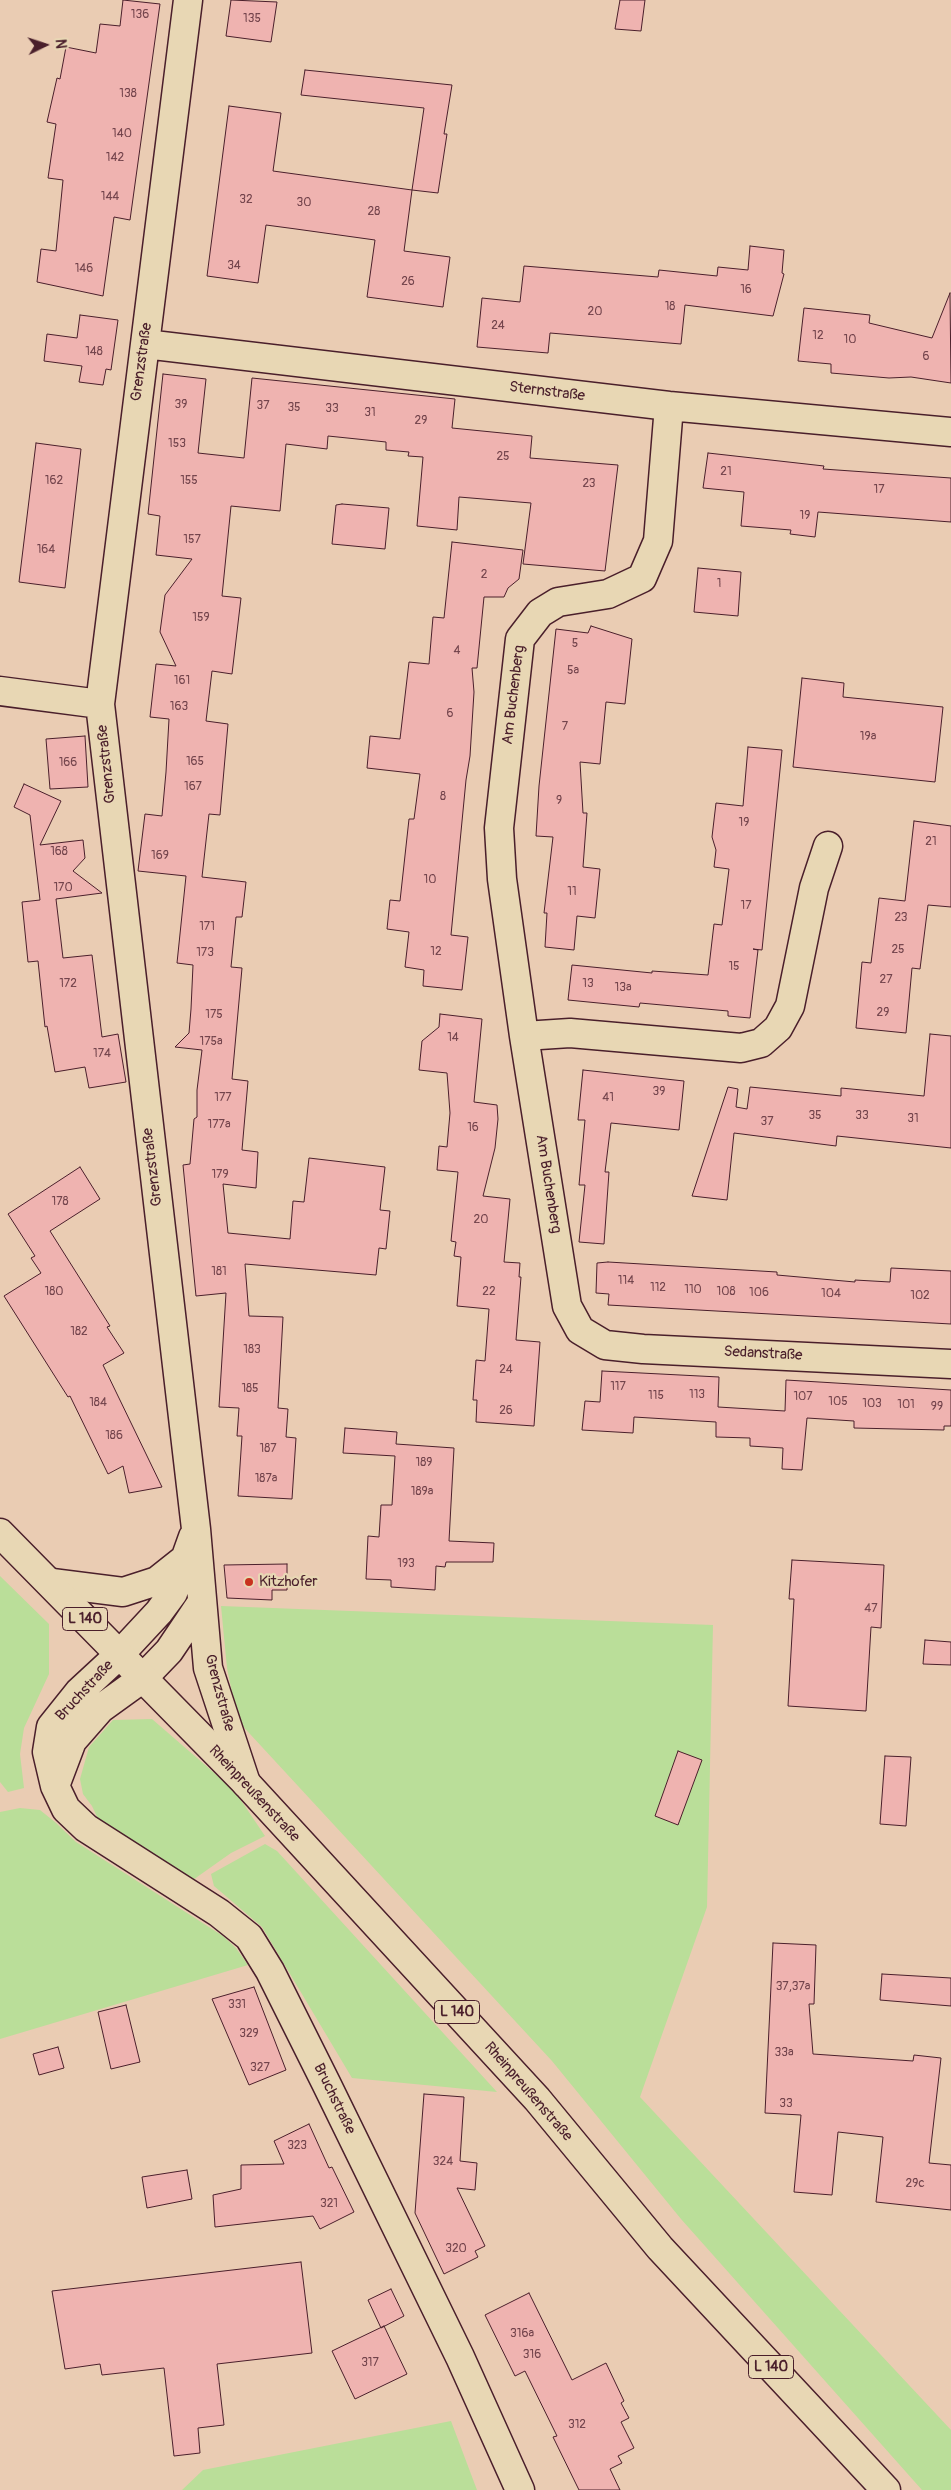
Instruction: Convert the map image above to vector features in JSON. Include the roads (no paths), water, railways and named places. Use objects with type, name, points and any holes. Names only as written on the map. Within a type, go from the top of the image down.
[{"type":"street","name":"Grenzstraße","points":[[188,0],[100,704],[196,1529],[208,1668],[246,1783]]},
{"type":"street","name":"Sternstraße","points":[[145,344],[669,406],[951,432]]},
{"type":"street","name":"Am Buchenberg","points":[[580,1330],[567,1306],[524,1036],[502,879],[499,828],[520,639],[540,613],[558,602],[608,594],[642,578],[658,540],[669,406]]},
{"type":"street","points":[[0,691],[100,704]]},
{"type":"street","points":[[524,1036],[570,1033],[741,1048],[761,1043],[778,1028],[790,1006],[814,888],[828,846]]},
{"type":"street","name":"Sedanstraße","points":[[580,1330],[605,1345],[643,1349],[951,1364]]},
{"type":"street","name":"Grenzstraße","points":[[119,1655],[159,1612],[172,1593],[196,1529]]},
{"type":"street","name":"L 140","points":[[0,1533],[52,1583],[143,1678]]},
{"type":"street","points":[[52,1583],[124,1592],[157,1581],[186,1558]]},
{"type":"street","points":[[143,1678],[169,1650],[202,1602]]},
{"type":"street","name":"Bruchstraße","points":[[119,1655],[80,1692],[51,1727],[46,1752],[55,1786],[66,1809],[86,1828],[219,1913],[249,1937],[270,1971],[339,2109],[460,2357],[520,2490]]},
{"type":"street","name":"Bruchstraße","points":[[55,1786],[72,1741],[100,1710],[143,1678]]},
{"type":"street","name":"Rheinpreußenstraße","points":[[143,1678],[246,1783],[536,2099],[660,2248],[886,2490]]},
{"type":"place","name":"Kitzhofer","points":[[249,1582]]}]
